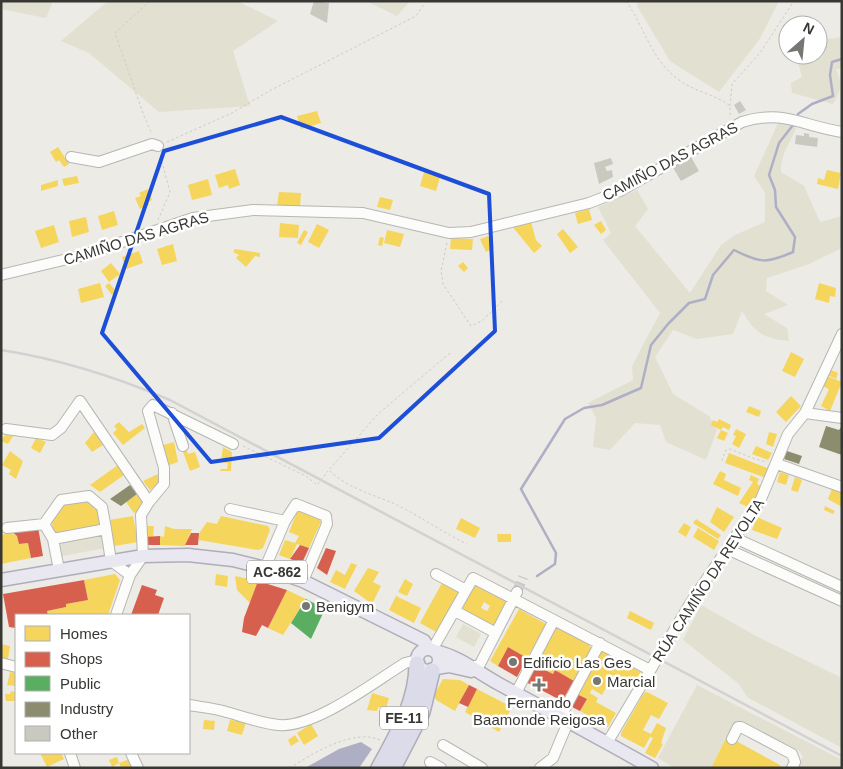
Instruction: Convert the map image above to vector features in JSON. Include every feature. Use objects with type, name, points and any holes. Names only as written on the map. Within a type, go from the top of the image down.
[{"type":"highway","name":"FE-11","points":[[379,768],[411,702],[417,682],[417,660]]},
{"type":"highway","name":"FE-11","points":[[393,768],[422,712],[434,670]]},
{"type":"main road","name":"AC-862","points":[[1,580],[143,556],[188,555],[233,560],[265,568],[303,581],[424,641],[432,650],[447,654],[607,743],[635,764],[652,768]]},
{"type":"main road","name":"AC-862","points":[[400,630],[408,640],[421,670],[434,670],[449,666],[476,670]]},
{"type":"main road","points":[[417,660],[422,651],[432,650],[439,661],[434,670]]},
{"type":"street","name":"CAMIÑO DAS AGRAS","points":[[1,275],[84,255],[193,218],[253,210],[363,213],[449,233],[471,232],[590,203],[620,191],[729,129],[757,117],[784,117],[842,132]]},
{"type":"street","points":[[71,157],[99,162],[152,144],[158,146]]},
{"type":"street","name":"RÚA CAMIÑO DA REVOLTA","points":[[607,743],[691,602],[761,499],[788,434],[805,413],[842,334]]},
{"type":"street","points":[[6,429],[52,435],[61,428],[80,401],[149,502]]},
{"type":"street","points":[[116,614],[130,575],[143,556],[141,515],[164,484],[164,468],[148,411],[153,405],[234,444]]},
{"type":"street","points":[[172,413],[183,446]]},
{"type":"street","points":[[805,413],[842,418]]},
{"type":"street","points":[[777,464],[842,487]]},
{"type":"street","points":[[44,524],[60,500],[89,496],[102,507],[111,561],[130,575]]},
{"type":"street","points":[[265,568],[285,521],[296,504],[326,516],[327,524],[303,581]]},
{"type":"street","points":[[230,509],[285,521]]},
{"type":"street","points":[[7,528],[44,524]]},
{"type":"street","points":[[44,524],[53,540],[59,570]]},
{"type":"street","points":[[53,540],[106,529]]},
{"type":"street","points":[[735,538],[842,587]]},
{"type":"street","points":[[727,549],[842,601]]},
{"type":"street","points":[[436,574],[466,590]]},
{"type":"street","points":[[432,650],[473,578],[516,598],[650,670]]},
{"type":"street","points":[[476,670],[516,598]]},
{"type":"street","points":[[476,670],[516,598]]},
{"type":"street","points":[[455,611],[496,633]]},
{"type":"street","points":[[516,693],[554,620]]},
{"type":"street","points":[[540,768],[553,758],[564,720],[600,644]]},
{"type":"street","points":[[190,705],[280,725],[301,724],[324,713],[405,663],[417,660]]},
{"type":"street","points":[[1,663],[15,667]]},
{"type":"street","points":[[732,739],[738,727],[741,727],[792,754],[795,762],[792,768]]},
{"type":"street","points":[[443,745],[482,768]]},
{"type":"street","points":[[70,754],[75,768]]},
{"type":"street","points":[[131,754],[138,768]]},
{"type":"street","points":[[430,762],[441,768]]},
{"type":"path","points":[[150,1],[115,33],[144,116],[158,146],[170,192],[154,232]]},
{"type":"path","points":[[158,146],[232,113],[270,90],[392,29],[416,16],[426,1]]},
{"type":"path","points":[[626,1],[648,45],[677,79],[695,90],[720,98],[730,106]]},
{"type":"path","points":[[729,129],[732,84],[760,53],[794,1]]},
{"type":"path","points":[[449,233],[441,271],[443,284],[471,326],[482,321],[503,300]]},
{"type":"path","points":[[234,444],[254,450],[306,476],[317,485],[378,414],[450,353]]},
{"type":"path","points":[[722,461],[725,451],[730,449],[754,459],[777,464]]},
{"type":"path","points":[[329,470],[467,544]]},
{"type":"path","points":[[290,768],[309,755],[341,742],[363,736],[383,742]]},
{"type":"highlighted area","points":[[281,117],[489,194],[495,331],[379,438],[211,462],[102,333],[164,151]]},
{"type":"shaded area","points":[[1,1],[53,1],[46,18],[1,9]]},
{"type":"shaded area","points":[[108,1],[237,1],[278,21],[233,51],[250,106],[159,112],[89,53],[61,41]]},
{"type":"shaded area","points":[[366,1],[410,1],[397,16]]},
{"type":"shaded area","points":[[638,1],[779,1],[759,40],[719,92],[670,61],[637,6]]},
{"type":"shaded area","points":[[842,37],[842,69],[836,69],[840,79],[840,87],[833,104],[792,93],[791,83],[802,77],[799,65],[828,65],[828,39]]},
{"type":"shaded area","points":[[779,121],[797,125],[784,154],[781,172],[804,186],[820,222],[842,216],[842,248],[809,264],[767,278],[766,291],[788,305],[764,314],[787,328],[789,341],[766,336],[761,333],[751,324],[742,311],[733,334],[697,339],[673,330],[655,357],[673,394],[709,416],[717,430],[706,460],[666,442],[660,425],[635,423],[610,450],[593,447],[596,418],[588,403],[633,380],[632,366],[660,313],[603,240],[611,233],[598,207],[637,190],[648,209],[635,226],[690,293],[721,245],[735,235],[765,222],[765,193],[754,176]]},
{"type":"shaded area","points":[[104,535],[106,548],[62,556],[60,543]]},
{"type":"shaded area","points":[[701,605],[756,636],[842,678],[842,748],[747,697],[739,684],[683,640]]},
{"type":"shaded area","points":[[463,624],[481,634],[474,647],[456,637]]},
{"type":"shaded area","points":[[697,685],[842,760],[841,768],[797,768],[803,756],[799,751],[741,722],[727,736],[711,768],[674,768],[658,758]]},
{"type":"water","points":[[361,742],[372,749],[359,768],[305,768],[339,749]]},
{"type":"building: Homes","points":[[317,111],[321,123],[301,129],[297,116]]},
{"type":"building: Homes","points":[[58,147],[69,164],[64,167],[59,160],[56,162],[50,152]]},
{"type":"building: Homes","points":[[235,169],[240,185],[229,189],[228,185],[219,188],[215,175]]},
{"type":"building: Homes","points":[[827,170],[841,173],[838,189],[817,184],[818,178],[824,180]]},
{"type":"building: Homes","points":[[424,172],[440,177],[436,191],[420,186]]},
{"type":"building: Homes","points":[[77,176],[79,183],[64,186],[62,179]]},
{"type":"building: Homes","points":[[208,179],[212,195],[192,200],[188,185]]},
{"type":"building: Homes","points":[[58,180],[58,186],[41,191],[41,185]]},
{"type":"building: Homes","points":[[148,189],[152,200],[148,202],[149,205],[140,209],[135,198],[141,196],[139,193]]},
{"type":"building: Homes","points":[[279,192],[301,193],[300,207],[277,206]]},
{"type":"building: Homes","points":[[380,197],[393,200],[390,210],[377,207]]},
{"type":"building: Homes","points":[[589,209],[592,220],[578,224],[575,213]]},
{"type":"building: Homes","points":[[114,211],[118,225],[102,230],[98,216]]},
{"type":"building: Homes","points":[[86,217],[89,232],[72,237],[69,221]]},
{"type":"building: Homes","points":[[601,221],[606,230],[601,234],[594,225]]},
{"type":"building: Homes","points":[[531,222],[536,240],[542,246],[534,253],[512,226]]},
{"type":"building: Homes","points":[[280,223],[299,225],[298,238],[279,237]]},
{"type":"building: Homes","points":[[317,224],[329,230],[319,248],[308,242]]},
{"type":"building: Homes","points":[[54,225],[59,242],[41,248],[35,231]]},
{"type":"building: Homes","points":[[563,229],[578,247],[570,253],[557,234]]},
{"type":"building: Homes","points":[[304,230],[308,232],[301,245],[297,243]]},
{"type":"building: Homes","points":[[387,230],[404,234],[400,247],[384,243]]},
{"type":"building: Homes","points":[[488,236],[494,248],[486,252],[480,239]]},
{"type":"building: Homes","points":[[380,237],[384,238],[382,246],[378,245]]},
{"type":"building: Homes","points":[[451,238],[473,239],[472,250],[450,249]]},
{"type":"building: Homes","points":[[173,244],[177,261],[162,265],[157,249]]},
{"type":"building: Homes","points":[[235,249],[260,253],[260,257],[255,256],[246,267],[236,258],[239,255],[233,252]]},
{"type":"building: Homes","points":[[139,251],[143,263],[126,269],[122,257]]},
{"type":"building: Homes","points":[[463,262],[468,268],[464,272],[458,266]]},
{"type":"building: Homes","points":[[111,263],[120,274],[109,282],[101,271]]},
{"type":"building: Homes","points":[[100,283],[104,297],[81,303],[78,289]]},
{"type":"building: Homes","points":[[109,283],[116,291],[112,295],[105,286]]},
{"type":"building: Homes","points":[[819,283],[836,288],[835,297],[830,296],[829,303],[815,299]]},
{"type":"building: Homes","points":[[791,352],[804,359],[795,377],[782,371]]},
{"type":"building: Homes","points":[[829,369],[838,373],[836,379],[827,375]]},
{"type":"building: Homes","points":[[827,376],[842,382],[830,411],[821,406],[829,389],[822,386]]},
{"type":"building: Homes","points":[[791,396],[801,406],[786,422],[776,412]]},
{"type":"building: Homes","points":[[749,406],[761,411],[759,417],[746,412]]},
{"type":"building: Homes","points":[[719,419],[731,425],[729,430],[723,427],[721,430],[711,425],[713,420],[717,422]]},
{"type":"building: Homes","points":[[119,422],[129,432],[142,424],[145,428],[123,445],[113,433],[117,429],[114,426]]},
{"type":"building: Homes","points":[[736,429],[746,434],[739,448],[732,444],[736,436],[733,435]]},
{"type":"building: Homes","points":[[721,430],[728,433],[724,441],[717,438]]},
{"type":"building: Homes","points":[[94,432],[103,445],[92,452],[85,443]]},
{"type":"building: Homes","points":[[769,432],[777,434],[773,447],[766,444]]},
{"type":"building: Homes","points":[[5,435],[13,436],[8,444],[1,441]]},
{"type":"building: Homes","points":[[36,438],[46,442],[40,453],[31,448]]},
{"type":"building: Homes","points":[[174,442],[178,462],[167,466],[160,446]]},
{"type":"building: Homes","points":[[756,446],[772,453],[768,460],[752,454]]},
{"type":"building: Homes","points":[[223,447],[232,452],[231,471],[220,471],[221,469],[227,469],[228,463],[221,462]]},
{"type":"building: Homes","points":[[186,448],[188,454],[195,452],[200,467],[190,471],[182,449]]},
{"type":"building: Homes","points":[[10,451],[23,461],[16,479],[9,474],[11,470],[2,465]]},
{"type":"building: Homes","points":[[729,453],[767,468],[768,465],[771,466],[766,478],[725,463]]},
{"type":"building: Homes","points":[[118,465],[124,475],[100,492],[90,485]]},
{"type":"building: Homes","points":[[720,471],[726,474],[724,480],[741,488],[738,496],[713,484]]},
{"type":"building: Homes","points":[[780,472],[789,475],[786,485],[777,482]]},
{"type":"building: Homes","points":[[158,474],[162,481],[150,490],[143,481]]},
{"type":"building: Homes","points":[[751,475],[759,479],[757,484],[761,486],[750,508],[739,503],[753,482],[749,480]]},
{"type":"building: Homes","points":[[795,477],[802,480],[798,492],[791,490]]},
{"type":"building: Homes","points":[[832,489],[842,492],[842,507],[828,499]]},
{"type":"building: Homes","points":[[137,494],[143,503],[143,507],[134,513],[126,502]]},
{"type":"building: Homes","points":[[86,499],[99,507],[103,526],[54,535],[51,517],[59,504]]},
{"type":"building: Homes","points":[[825,506],[835,511],[833,514],[824,510]]},
{"type":"building: Homes","points":[[717,507],[734,517],[724,532],[710,522]]},
{"type":"building: Homes","points":[[302,510],[319,517],[321,522],[309,548],[297,544],[290,559],[279,555],[285,540],[295,543],[299,536],[289,532],[297,512]]},
{"type":"building: Homes","points":[[133,516],[138,542],[114,546],[109,520]]},
{"type":"building: Homes","points":[[221,516],[268,526],[270,530],[263,548],[258,550],[199,540],[198,535],[207,522],[217,524]]},
{"type":"building: Homes","points":[[757,517],[782,528],[777,539],[752,530]]},
{"type":"building: Homes","points":[[461,518],[480,528],[475,538],[456,529]]},
{"type":"building: Homes","points":[[696,519],[721,535],[718,539],[693,523]]},
{"type":"building: Homes","points":[[684,523],[691,527],[686,537],[678,532]]},
{"type":"building: Homes","points":[[145,526],[154,526],[153,537],[145,537]]},
{"type":"building: Homes","points":[[165,526],[174,529],[192,529],[185,546],[160,545],[160,536],[164,537]]},
{"type":"building: Homes","points":[[698,528],[719,541],[714,550],[693,537]]},
{"type":"building: Homes","points":[[5,530],[17,536],[19,544],[28,543],[31,558],[1,564],[1,535],[6,534]]},
{"type":"building: Homes","points":[[497,534],[511,534],[511,542],[498,542]]},
{"type":"building: Homes","points":[[351,563],[357,565],[345,589],[330,582],[336,570],[345,575]]},
{"type":"building: Homes","points":[[368,568],[379,572],[373,582],[381,586],[372,604],[354,591]]},
{"type":"building: Homes","points":[[115,574],[120,580],[108,614],[48,614],[47,611],[66,607],[66,604],[88,600],[84,580]]},
{"type":"building: Homes","points":[[216,574],[228,576],[227,587],[215,585]]},
{"type":"building: Homes","points":[[235,576],[258,581],[250,603],[237,590]]},
{"type":"building: Homes","points":[[405,579],[413,584],[407,596],[398,592]]},
{"type":"building: Homes","points":[[442,583],[460,592],[438,633],[420,623]]},
{"type":"building: Homes","points":[[478,585],[505,600],[506,604],[496,624],[491,626],[464,611],[463,607],[474,586]],"holes":[[[484,602],[490,606],[487,611],[481,608]]]},
{"type":"building: Homes","points":[[287,590],[306,599],[283,635],[268,628]]},
{"type":"building: Homes","points":[[396,596],[421,608],[414,623],[389,610]]},
{"type":"building: Homes","points":[[519,609],[546,624],[527,658],[508,647],[498,666],[490,661]]},
{"type":"building: Homes","points":[[630,611],[654,623],[651,630],[627,618]]},
{"type":"building: Homes","points":[[561,628],[589,643],[591,649],[574,681],[555,670],[553,674],[535,665],[554,629]]},
{"type":"building: Homes","points":[[1,644],[10,646],[8,659],[1,658]]},
{"type":"building: Homes","points":[[601,650],[641,672],[633,687],[613,675],[602,695],[592,689],[590,693],[598,698],[596,702],[616,713],[608,727],[580,711],[587,699],[577,694]]},
{"type":"building: Homes","points":[[10,672],[15,673],[15,686],[7,685]]},
{"type":"building: Homes","points":[[443,679],[460,680],[469,685],[455,711],[436,700],[434,695]]},
{"type":"building: Homes","points":[[477,689],[512,707],[499,732],[465,712]]},
{"type":"building: Homes","points":[[11,691],[15,692],[15,701],[6,701],[5,694],[10,694]]},
{"type":"building: Homes","points":[[647,692],[668,703],[659,719],[651,715],[643,730],[651,734],[657,723],[666,728],[661,743],[663,744],[655,758],[645,753],[653,738],[650,737],[644,748],[621,736],[644,693]]},
{"type":"building: Homes","points":[[372,693],[389,698],[386,709],[378,707],[377,711],[367,710]]},
{"type":"building: Homes","points":[[204,720],[215,721],[214,730],[203,729]]},
{"type":"building: Homes","points":[[230,720],[246,722],[242,735],[227,731]]},
{"type":"building: Homes","points":[[311,724],[318,736],[304,745],[297,733]]},
{"type":"building: Homes","points":[[295,735],[299,741],[291,746],[288,740]]},
{"type":"building: Homes","points":[[727,736],[780,765],[781,768],[711,768]]},
{"type":"building: Homes","points":[[40,754],[62,754],[64,759],[47,767]]},
{"type":"building: Homes","points":[[117,757],[119,763],[112,767],[109,760]]},
{"type":"building: Homes","points":[[130,759],[134,768],[121,768],[119,763]]},
{"type":"building: Shops","points":[[38,527],[43,556],[31,558],[28,543],[19,544],[17,536],[12,532]]},
{"type":"building: Shops","points":[[191,533],[199,533],[198,545],[185,545]]},
{"type":"building: Shops","points":[[160,536],[160,545],[145,545],[145,537]]},
{"type":"building: Shops","points":[[300,545],[309,548],[302,563],[290,559]]},
{"type":"building: Shops","points":[[326,548],[336,551],[327,575],[317,568]]},
{"type":"building: Shops","points":[[84,580],[88,600],[66,604],[66,607],[47,611],[48,614],[15,614],[15,628],[9,627],[3,594]]},
{"type":"building: Shops","points":[[258,581],[287,590],[268,628],[262,625],[256,636],[242,632],[244,618]]},
{"type":"building: Shops","points":[[142,585],[157,590],[155,595],[164,598],[158,614],[131,614]]},
{"type":"building: Shops","name":"Edificio Las Ges","points":[[508,647],[527,658],[517,677],[498,666]]},
{"type":"building: Shops","points":[[535,665],[553,674],[555,670],[574,681],[562,701],[526,682]]},
{"type":"building: Shops","points":[[469,685],[477,689],[468,707],[459,703]]},
{"type":"building: Shops","points":[[577,694],[587,699],[580,711],[570,706]]},
{"type":"building: Public","points":[[306,599],[325,609],[311,639],[291,623]]},
{"type":"building: Industry","points":[[826,426],[839,430],[842,426],[842,455],[819,447]]},
{"type":"building: Industry","points":[[787,451],[802,456],[799,464],[784,459]]},
{"type":"building: Industry","points":[[130,485],[137,494],[121,506],[110,499]]},
{"type":"building: Other","points":[[314,1],[329,3],[327,23],[310,14]]},
{"type":"building: Other","points":[[740,101],[746,110],[739,114],[734,105]]},
{"type":"building: Other","points":[[804,133],[809,134],[809,137],[818,138],[817,147],[795,144],[796,135],[804,136]]},
{"type":"building: Other","points":[[690,155],[699,171],[681,181],[672,166]]},
{"type":"building: Other","points":[[611,158],[613,164],[605,167],[607,171],[612,170],[613,177],[599,184],[594,163]]},
{"type":"waterway","points":[[798,114],[812,104],[833,96],[830,75],[832,62],[842,59]]},
{"type":"waterway","points":[[537,576],[555,564],[556,553],[521,489],[565,419],[584,408],[602,405],[641,388],[651,345],[689,303],[705,299],[713,275],[734,250],[757,260],[776,259],[793,252],[795,237],[776,207],[775,190],[769,175],[779,143],[793,125]]},
{"type":"tunnel","points":[[517,592],[523,577]]},
{"type":"railway","points":[[1,350],[44,358],[87,370],[170,400],[842,756]]},
{"type":"place","name":"Benigym","points":[[306,606]]},
{"type":"place","name":"Edificio Las Ges","points":[[513,662]]},
{"type":"place","name":"Marcial","points":[[597,681]]},
{"type":"place","name":"Fernando Baamonde Reigosa","points":[[539,685]]}]
